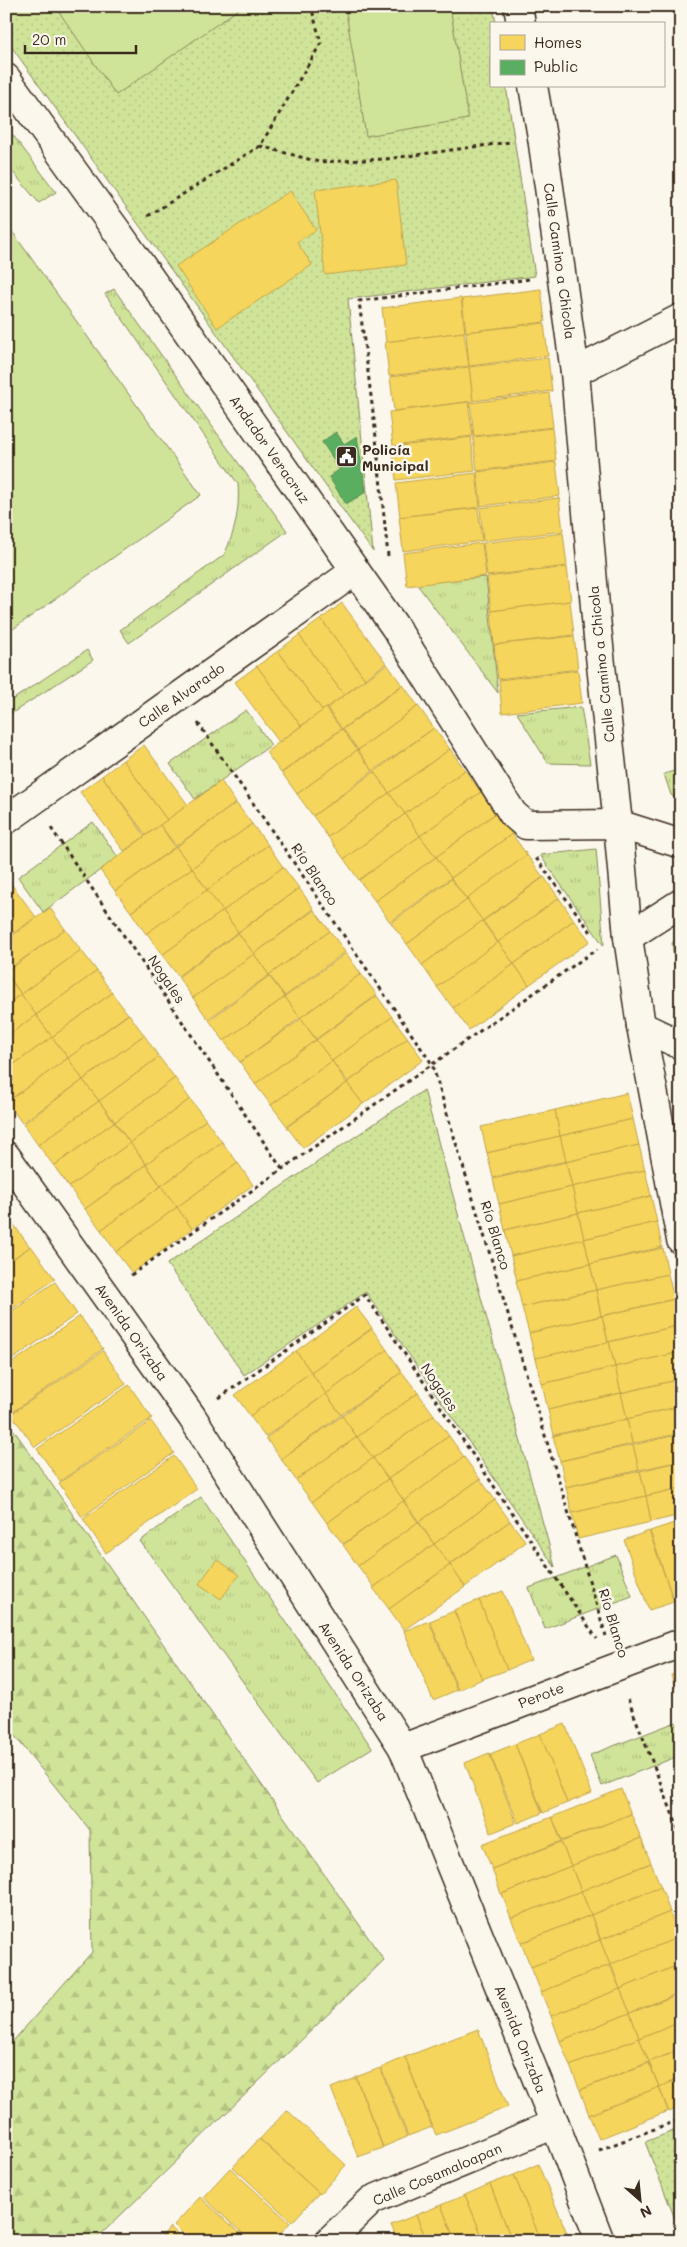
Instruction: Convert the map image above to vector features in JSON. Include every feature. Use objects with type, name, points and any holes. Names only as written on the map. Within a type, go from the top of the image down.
[{"type":"street","points":[[518,6],[521,22]]},
{"type":"street","name":"Andador Veracruz","points":[[6,78],[119,234],[394,627],[513,814],[526,825]]},
{"type":"street","name":"Calle Camino a Chicola","points":[[533,88],[563,275],[575,372],[596,618],[629,946],[641,1026],[673,1155],[681,1240]]},
{"type":"street","points":[[575,372],[681,318]]},
{"type":"street","name":"Calle Alvarado","points":[[6,820],[355,571]]},
{"type":"street","points":[[526,825],[618,824],[681,844]]},
{"type":"street","points":[[629,946],[681,904]]},
{"type":"street","points":[[641,1026],[681,1045]]},
{"type":"street","name":"Avenida Orizaba","points":[[6,1156],[106,1293],[192,1417],[402,1748],[556,2124],[600,2241]]},
{"type":"street","name":"Perote","points":[[402,1748],[681,1643]]},
{"type":"street","name":"Calle Cosamaloapan","points":[[329,2241],[372,2200],[556,2124]]},
{"type":"path","points":[[119,234],[260,146],[321,43],[311,6]]},
{"type":"path","points":[[260,146],[319,162],[386,159],[542,137]]},
{"type":"path","points":[[388,558],[375,428],[359,301],[563,275]]},
{"type":"path","name":"Río Blanco","points":[[179,696],[432,1064],[616,1667],[681,1836]]},
{"type":"path","name":"Nogales","points":[[32,801],[282,1169]]},
{"type":"path","points":[[526,825],[531,850],[601,946]]},
{"type":"path","points":[[106,1293],[601,946],[629,946]]},
{"type":"path","name":"Nogales","points":[[192,1417],[365,1295],[616,1667]]},
{"type":"path","points":[[570,2161],[681,2119]]},
{"type":"green space","points":[[6,6],[493,6],[496,22],[490,22],[490,88],[506,88],[535,276],[348,299],[373,552],[6,39]]},
{"type":"green space","points":[[55,6],[243,6],[116,95]]},
{"type":"green space","points":[[345,6],[450,6],[468,119],[366,136]]},
{"type":"green space","points":[[6,126],[56,192],[39,203],[6,164]]},
{"type":"green space","points":[[6,223],[201,495],[6,634]]},
{"type":"green space","points":[[114,289],[287,531],[129,643],[120,630],[224,555],[236,521],[238,484],[105,294]]},
{"type":"green space","points":[[486,577],[498,693],[416,583]]},
{"type":"green space","points":[[87,650],[93,660],[6,717],[6,704]]},
{"type":"green space","points":[[581,707],[590,764],[548,763],[517,713]]},
{"type":"green space","points":[[246,710],[271,745],[195,799],[170,764]]},
{"type":"green space","points":[[681,769],[681,801],[671,795],[664,774]]},
{"type":"green space","points":[[93,822],[118,857],[43,912],[18,877]]},
{"type":"green space","points":[[596,849],[604,946],[540,855]]},
{"type":"green space","points":[[681,937],[681,1012],[672,943]]},
{"type":"green space","points":[[424,1090],[555,1567],[366,1292],[244,1375],[167,1264]]},
{"type":"green space","points":[[6,1419],[384,1960],[94,2241],[6,2241],[6,2049],[92,1952],[90,1830],[6,1725]]},
{"type":"green space","points":[[201,1497],[372,1748],[317,1783],[140,1541]]},
{"type":"green space","points":[[616,1555],[632,1596],[545,1629],[529,1588]]},
{"type":"green space","points":[[676,1722],[681,1734],[681,1755],[602,1786],[590,1755]]},
{"type":"green space","points":[[681,2128],[681,2234],[645,2142]]},
{"type":"building: Homes","points":[[396,180],[406,265],[325,275],[315,190]]},
{"type":"building: Homes","points":[[290,191],[316,230],[297,242],[312,265],[217,328],[176,266]]},
{"type":"building: Homes","points":[[541,289],[545,322],[466,332],[462,299]]},
{"type":"building: Homes","points":[[461,298],[465,332],[386,342],[382,308]]},
{"type":"building: Homes","points":[[544,323],[548,356],[469,366],[466,332]]},
{"type":"building: Homes","points":[[464,332],[469,366],[389,376],[385,342]]},
{"type":"building: Homes","points":[[548,358],[552,391],[473,401],[469,367]]},
{"type":"building: Homes","points":[[469,367],[473,401],[394,411],[390,377]]},
{"type":"building: Homes","points":[[549,393],[553,427],[474,436],[470,403]]},
{"type":"building: Homes","points":[[468,402],[473,436],[393,446],[389,412]]},
{"type":"building: Homes","points":[[552,428],[556,461],[477,471],[473,437]]},
{"type":"building: Homes","points":[[471,437],[475,471],[396,480],[392,447]]},
{"type":"building: Homes","points":[[556,462],[560,496],[481,506],[477,472]]},
{"type":"building: Homes","points":[[476,473],[480,507],[400,517],[396,483]]},
{"type":"building: Homes","points":[[559,498],[563,531],[483,541],[480,508]]},
{"type":"building: Homes","points":[[478,508],[482,541],[403,551],[399,517]]},
{"type":"building: Homes","points":[[563,533],[567,566],[487,576],[483,543]]},
{"type":"building: Homes","points":[[482,543],[486,576],[407,586],[403,553]]},
{"type":"building: Homes","points":[[567,567],[571,601],[491,611],[487,577]]},
{"type":"building: Homes","points":[[570,601],[574,635],[494,645],[491,611]]},
{"type":"building: Homes","points":[[342,603],[386,663],[365,679],[321,619]]},
{"type":"building: Homes","points":[[321,619],[365,679],[344,695],[299,635]]},
{"type":"building: Homes","points":[[299,635],[344,695],[323,711],[278,651]]},
{"type":"building: Homes","points":[[574,636],[578,669],[498,679],[494,645]]},
{"type":"building: Homes","points":[[278,651],[323,711],[301,726],[257,666]]},
{"type":"building: Homes","points":[[387,664],[402,685],[342,729],[327,708]]},
{"type":"building: Homes","points":[[257,666],[301,726],[279,742],[235,682]]},
{"type":"building: Homes","points":[[578,670],[582,703],[502,713],[499,680]]},
{"type":"building: Homes","points":[[403,685],[418,706],[358,750],[343,729]]},
{"type":"building: Homes","points":[[418,706],[434,728],[373,771],[358,750]]},
{"type":"building: Homes","points":[[326,708],[341,729],[281,773],[266,752]]},
{"type":"building: Homes","points":[[434,728],[450,749],[389,793],[374,772]]},
{"type":"building: Homes","points":[[342,729],[357,750],[297,794],[282,773]]},
{"type":"building: Homes","points":[[144,745],[188,805],[167,820],[123,760]]},
{"type":"building: Homes","points":[[450,749],[465,770],[405,814],[389,793]]},
{"type":"building: Homes","points":[[357,750],[373,771],[313,816],[297,794]]},
{"type":"building: Homes","points":[[123,760],[167,820],[146,835],[102,776]]},
{"type":"building: Homes","points":[[465,770],[481,792],[420,836],[405,814]]},
{"type":"building: Homes","points":[[374,772],[389,793],[328,837],[313,816]]},
{"type":"building: Homes","points":[[102,776],[145,836],[124,851],[80,792]]},
{"type":"building: Homes","points":[[221,781],[236,803],[176,846],[160,825]]},
{"type":"building: Homes","points":[[481,792],[496,813],[436,857],[420,836]]},
{"type":"building: Homes","points":[[389,793],[405,814],[344,859],[328,837]]},
{"type":"building: Homes","points":[[236,803],[252,824],[192,868],[176,847]]},
{"type":"building: Homes","points":[[496,813],[512,834],[451,878],[436,857]]},
{"type":"building: Homes","points":[[405,814],[420,836],[359,880],[344,859]]},
{"type":"building: Homes","points":[[252,824],[268,845],[207,890],[192,868]]},
{"type":"building: Homes","points":[[160,825],[175,847],[115,891],[100,870]]},
{"type":"building: Homes","points":[[512,834],[527,855],[467,900],[451,878]]},
{"type":"building: Homes","points":[[420,836],[436,857],[375,901],[359,880]]},
{"type":"building: Homes","points":[[268,845],[283,867],[223,911],[207,890]]},
{"type":"building: Homes","points":[[176,847],[192,868],[131,912],[115,891]]},
{"type":"building: Homes","points":[[527,855],[543,877],[482,921],[467,899]]},
{"type":"building: Homes","points":[[436,857],[451,878],[390,922],[375,901]]},
{"type":"building: Homes","points":[[283,867],[299,888],[238,932],[223,911]]},
{"type":"building: Homes","points":[[192,868],[207,890],[146,934],[131,912]]},
{"type":"building: Homes","points":[[6,877],[36,917],[14,933],[6,922]]},
{"type":"building: Homes","points":[[544,877],[559,898],[498,942],[483,921]]},
{"type":"building: Homes","points":[[451,879],[467,900],[407,944],[391,923]]},
{"type":"building: Homes","points":[[299,888],[314,909],[254,954],[238,933]]},
{"type":"building: Homes","points":[[207,890],[223,911],[162,955],[147,933]]},
{"type":"building: Homes","points":[[559,898],[574,920],[514,964],[498,942]]},
{"type":"building: Homes","points":[[467,900],[483,921],[422,965],[407,944]]},
{"type":"building: Homes","points":[[50,908],[65,929],[6,971],[6,940]]},
{"type":"building: Homes","points":[[314,910],[330,931],[269,975],[254,954]]},
{"type":"building: Homes","points":[[223,911],[238,932],[178,976],[162,955]]},
{"type":"building: Homes","points":[[574,920],[590,941],[529,985],[514,964]]},
{"type":"building: Homes","points":[[482,921],[498,943],[437,987],[422,965]]},
{"type":"building: Homes","points":[[6,922],[14,933],[6,939]]},
{"type":"building: Homes","points":[[65,929],[81,950],[21,994],[6,972]]},
{"type":"building: Homes","points":[[330,931],[345,952],[285,996],[269,975]]},
{"type":"building: Homes","points":[[238,933],[254,954],[193,998],[178,977]]},
{"type":"building: Homes","points":[[498,942],[514,964],[453,1008],[437,987]]},
{"type":"building: Homes","points":[[81,950],[97,971],[36,1015],[21,994]]},
{"type":"building: Homes","points":[[346,953],[361,974],[300,1018],[285,997]]},
{"type":"building: Homes","points":[[254,954],[269,975],[208,1019],[193,998]]},
{"type":"building: Homes","points":[[514,964],[529,985],[469,1030],[453,1008]]},
{"type":"building: Homes","points":[[97,971],[112,993],[52,1037],[36,1015]]},
{"type":"building: Homes","points":[[6,974],[21,994],[6,1005]]},
{"type":"building: Homes","points":[[361,974],[377,995],[316,1039],[300,1018]]},
{"type":"building: Homes","points":[[269,976],[285,997],[224,1041],[209,1020]]},
{"type":"building: Homes","points":[[112,993],[128,1014],[68,1058],[52,1037]]},
{"type":"building: Homes","points":[[21,994],[36,1015],[6,1037],[6,1005]]},
{"type":"building: Homes","points":[[377,996],[392,1017],[332,1061],[316,1040]]},
{"type":"building: Homes","points":[[285,997],[300,1018],[240,1062],[224,1041]]},
{"type":"building: Homes","points":[[129,1014],[144,1035],[83,1080],[68,1058]]},
{"type":"building: Homes","points":[[36,1015],[52,1037],[6,1070],[6,1037]]},
{"type":"building: Homes","points":[[392,1017],[408,1038],[348,1082],[332,1061]]},
{"type":"building: Homes","points":[[301,1019],[316,1040],[255,1084],[240,1062]]},
{"type":"building: Homes","points":[[144,1035],[159,1057],[99,1101],[83,1080]]},
{"type":"building: Homes","points":[[52,1037],[68,1058],[7,1102],[6,1070]]},
{"type":"building: Homes","points":[[408,1038],[423,1060],[363,1104],[347,1083]]},
{"type":"building: Homes","points":[[316,1040],[332,1061],[271,1105],[255,1084]]},
{"type":"building: Homes","points":[[159,1057],[175,1078],[115,1122],[99,1101]]},
{"type":"building: Homes","points":[[68,1058],[83,1080],[22,1123],[7,1102]]},
{"type":"building: Homes","points":[[332,1061],[347,1083],[287,1126],[271,1105]]},
{"type":"building: Homes","points":[[175,1078],[190,1099],[130,1143],[115,1122]]},
{"type":"building: Homes","points":[[83,1080],[99,1101],[38,1145],[23,1124]]},
{"type":"building: Homes","points":[[347,1083],[363,1104],[303,1148],[287,1127]]},
{"type":"building: Homes","points":[[627,1093],[633,1119],[560,1136],[555,1110]]},
{"type":"building: Homes","points":[[190,1099],[206,1120],[146,1164],[130,1143]]},
{"type":"building: Homes","points":[[99,1101],[114,1122],[54,1166],[38,1145]]},
{"type":"building: Homes","points":[[555,1110],[560,1136],[487,1153],[481,1127]]},
{"type":"building: Homes","points":[[633,1119],[639,1145],[566,1162],[560,1136]]},
{"type":"building: Homes","points":[[206,1120],[222,1142],[161,1186],[146,1164]]},
{"type":"building: Homes","points":[[114,1122],[130,1143],[69,1187],[54,1166]]},
{"type":"building: Homes","points":[[560,1136],[566,1161],[493,1178],[487,1153]]},
{"type":"building: Homes","points":[[222,1142],[238,1163],[177,1207],[161,1186]]},
{"type":"building: Homes","points":[[130,1143],[146,1164],[85,1209],[69,1187]]},
{"type":"building: Homes","points":[[639,1145],[645,1170],[572,1187],[566,1162]]},
{"type":"building: Homes","points":[[566,1162],[572,1187],[499,1204],[493,1179]]},
{"type":"building: Homes","points":[[238,1163],[253,1185],[192,1229],[177,1207]]},
{"type":"building: Homes","points":[[146,1165],[161,1186],[101,1230],[85,1209]]},
{"type":"building: Homes","points":[[645,1170],[651,1196],[578,1213],[572,1187]]},
{"type":"building: Homes","points":[[161,1186],[177,1207],[116,1252],[101,1230]]},
{"type":"building: Homes","points":[[572,1187],[578,1213],[505,1230],[499,1204]]},
{"type":"building: Homes","points":[[651,1196],[657,1222],[584,1239],[578,1213]]},
{"type":"building: Homes","points":[[177,1207],[192,1229],[132,1273],[116,1252]]},
{"type":"building: Homes","points":[[578,1213],[584,1239],[511,1256],[505,1230]]},
{"type":"building: Homes","points":[[6,1214],[30,1247],[6,1263]]},
{"type":"building: Homes","points":[[657,1222],[662,1247],[590,1264],[584,1239]]},
{"type":"building: Homes","points":[[584,1239],[590,1264],[517,1281],[511,1256]]},
{"type":"building: Homes","points":[[31,1246],[55,1279],[6,1313],[6,1264]]},
{"type":"building: Homes","points":[[663,1248],[668,1274],[596,1290],[590,1264]]},
{"type":"building: Homes","points":[[590,1264],[596,1290],[522,1307],[516,1281]]},
{"type":"building: Homes","points":[[668,1274],[674,1299],[601,1316],[596,1290]]},
{"type":"building: Homes","points":[[55,1282],[77,1314],[6,1364],[6,1315]]},
{"type":"building: Homes","points":[[596,1290],[601,1316],[529,1333],[522,1307]]},
{"type":"building: Homes","points":[[675,1299],[681,1325],[608,1342],[602,1316]]},
{"type":"building: Homes","points":[[356,1307],[372,1328],[311,1372],[296,1351]]},
{"type":"building: Homes","points":[[80,1316],[103,1349],[11,1413],[6,1406],[6,1367]]},
{"type":"building: Homes","points":[[602,1316],[608,1342],[535,1359],[529,1333]]},
{"type":"building: Homes","points":[[681,1325],[681,1352],[615,1367],[609,1342]]},
{"type":"building: Homes","points":[[372,1329],[387,1350],[326,1394],[311,1372]]},
{"type":"building: Homes","points":[[609,1342],[615,1367],[542,1384],[536,1358]]},
{"type":"building: Homes","points":[[387,1350],[402,1372],[341,1415],[326,1394]]},
{"type":"building: Homes","points":[[103,1351],[126,1384],[35,1447],[11,1414]]},
{"type":"building: Homes","points":[[296,1351],[311,1372],[250,1416],[235,1395]]},
{"type":"building: Homes","points":[[681,1352],[681,1379],[621,1393],[615,1367]]},
{"type":"building: Homes","points":[[615,1367],[621,1393],[548,1410],[542,1384]]},
{"type":"building: Homes","points":[[311,1372],[326,1394],[265,1437],[250,1416]]},
{"type":"building: Homes","points":[[402,1372],[418,1393],[357,1437],[342,1416]]},
{"type":"building: Homes","points":[[681,1379],[681,1406],[627,1419],[621,1393]]},
{"type":"building: Homes","points":[[129,1385],[152,1418],[60,1481],[37,1449]]},
{"type":"building: Homes","points":[[418,1393],[434,1415],[373,1458],[357,1437]]},
{"type":"building: Homes","points":[[621,1393],[627,1419],[554,1435],[548,1410]]},
{"type":"building: Homes","points":[[326,1394],[341,1415],[281,1459],[266,1438]]},
{"type":"building: Homes","points":[[681,1406],[681,1433],[632,1444],[627,1419]]},
{"type":"building: Homes","points":[[434,1415],[449,1436],[388,1479],[373,1458]]},
{"type":"building: Homes","points":[[342,1416],[357,1437],[296,1480],[281,1459]]},
{"type":"building: Homes","points":[[627,1419],[632,1444],[560,1461],[553,1436]]},
{"type":"building: Homes","points":[[151,1421],[174,1453],[82,1517],[59,1483]]},
{"type":"building: Homes","points":[[681,1434],[681,1461],[639,1470],[633,1445]]},
{"type":"building: Homes","points":[[449,1436],[464,1457],[404,1501],[388,1479]]},
{"type":"building: Homes","points":[[357,1437],[373,1458],[312,1502],[296,1480]]},
{"type":"building: Homes","points":[[633,1445],[639,1470],[566,1487],[560,1461]]},
{"type":"building: Homes","points":[[174,1456],[197,1489],[106,1553],[83,1519]]},
{"type":"building: Homes","points":[[464,1457],[480,1479],[419,1522],[404,1501]]},
{"type":"building: Homes","points":[[373,1458],[388,1479],[327,1523],[312,1502]]},
{"type":"building: Homes","points":[[681,1461],[681,1488],[646,1496],[640,1471]]},
{"type":"building: Homes","points":[[640,1471],[646,1496],[572,1513],[566,1487]]},
{"type":"building: Homes","points":[[388,1479],[404,1501],[343,1544],[327,1523]]},
{"type":"building: Homes","points":[[480,1479],[495,1500],[434,1544],[419,1522]]},
{"type":"building: Homes","points":[[681,1488],[681,1515],[651,1522],[646,1496]]},
{"type":"building: Homes","points":[[646,1496],[651,1522],[578,1539],[572,1513]]},
{"type":"building: Homes","points":[[495,1500],[510,1521],[449,1565],[434,1544]]},
{"type":"building: Homes","points":[[403,1501],[418,1522],[358,1566],[343,1545]]},
{"type":"building: Homes","points":[[510,1521],[526,1542],[465,1587],[450,1565]]},
{"type":"building: Homes","points":[[418,1522],[434,1544],[374,1587],[358,1566]]},
{"type":"building: Homes","points":[[674,1523],[681,1541],[681,1600],[674,1602],[650,1531]]},
{"type":"building: Homes","points":[[649,1531],[674,1602],[649,1610],[624,1540]]},
{"type":"building: Homes","points":[[434,1544],[450,1565],[389,1609],[373,1588]]},
{"type":"building: Homes","points":[[217,1559],[239,1575],[221,1599],[199,1584]]},
{"type":"building: Homes","points":[[450,1565],[465,1587],[404,1630],[389,1609]]},
{"type":"building: Homes","points":[[503,1591],[531,1660],[507,1670],[479,1600]]},
{"type":"building: Homes","points":[[479,1600],[507,1670],[482,1679],[454,1610]]},
{"type":"building: Homes","points":[[454,1611],[482,1679],[458,1690],[430,1621]]},
{"type":"building: Homes","points":[[429,1621],[457,1690],[433,1700],[404,1631]]},
{"type":"building: Homes","points":[[681,1672],[681,1703],[671,1675]]},
{"type":"building: Homes","points":[[565,1724],[592,1793],[567,1803],[540,1734]]},
{"type":"building: Homes","points":[[540,1734],[567,1803],[543,1813],[515,1744]]},
{"type":"building: Homes","points":[[515,1744],[542,1813],[518,1823],[490,1754]]},
{"type":"building: Homes","points":[[489,1753],[516,1823],[491,1833],[465,1763]]},
{"type":"building: Homes","points":[[621,1789],[631,1814],[562,1841],[552,1817]]},
{"type":"building: Homes","points":[[631,1814],[641,1838],[571,1866],[561,1842]]},
{"type":"building: Homes","points":[[552,1817],[561,1841],[492,1869],[482,1844]]},
{"type":"building: Homes","points":[[641,1838],[651,1863],[581,1891],[571,1866]]},
{"type":"building: Homes","points":[[561,1842],[571,1866],[501,1894],[492,1869]]},
{"type":"building: Homes","points":[[651,1863],[661,1887],[591,1915],[581,1891]]},
{"type":"building: Homes","points":[[571,1866],[581,1891],[511,1918],[502,1894]]},
{"type":"building: Homes","points":[[661,1887],[670,1912],[601,1940],[591,1915]]},
{"type":"building: Homes","points":[[581,1891],[591,1915],[521,1943],[511,1918]]},
{"type":"building: Homes","points":[[670,1912],[680,1937],[610,1965],[600,1940]]},
{"type":"building: Homes","points":[[591,1915],[600,1940],[531,1967],[521,1943]]},
{"type":"building: Homes","points":[[680,1937],[681,1964],[620,1989],[611,1964]]},
{"type":"building: Homes","points":[[600,1940],[610,1965],[541,1992],[531,1967]]},
{"type":"building: Homes","points":[[681,1964],[681,1992],[630,2013],[620,1989]]},
{"type":"building: Homes","points":[[610,1965],[620,1989],[551,2016],[541,1992]]},
{"type":"building: Homes","points":[[620,1989],[630,2013],[560,2041],[551,2016]]},
{"type":"building: Homes","points":[[681,1993],[681,2021],[639,2038],[630,2013]]},
{"type":"building: Homes","points":[[630,2013],[639,2038],[570,2066],[560,2041]]},
{"type":"building: Homes","points":[[681,2021],[681,2049],[649,2062],[639,2038]]},
{"type":"building: Homes","points":[[478,2029],[508,2107],[436,2135],[405,2057]]},
{"type":"building: Homes","points":[[639,2038],[649,2062],[580,2090],[570,2066]]},
{"type":"building: Homes","points":[[681,2050],[681,2078],[659,2087],[649,2062]]},
{"type":"building: Homes","points":[[405,2057],[432,2127],[408,2136],[381,2068]]},
{"type":"building: Homes","points":[[649,2063],[659,2087],[589,2115],[580,2090]]},
{"type":"building: Homes","points":[[380,2068],[407,2137],[383,2147],[356,2077]]},
{"type":"building: Homes","points":[[356,2078],[383,2148],[358,2157],[331,2088]]},
{"type":"building: Homes","points":[[681,2078],[681,2107],[669,2112],[659,2087]]},
{"type":"building: Homes","points":[[659,2087],[668,2111],[599,2139],[589,2115]]},
{"type":"building: Homes","points":[[287,2110],[346,2165],[320,2194],[260,2139]]},
{"type":"building: Homes","points":[[259,2139],[319,2193],[292,2222],[233,2167]]},
{"type":"building: Homes","points":[[538,2164],[567,2233],[549,2241],[541,2241],[514,2175]]},
{"type":"building: Homes","points":[[230,2168],[290,2223],[273,2241],[251,2241],[203,2197]]},
{"type":"building: Homes","points":[[514,2175],[541,2241],[512,2241],[490,2184]]},
{"type":"building: Homes","points":[[490,2184],[512,2241],[484,2241],[465,2195]]},
{"type":"building: Homes","points":[[465,2195],[484,2241],[455,2241],[441,2205]]},
{"type":"building: Homes","points":[[200,2197],[249,2241],[190,2241],[174,2225]]},
{"type":"building: Homes","points":[[441,2205],[455,2241],[427,2241],[416,2215]]},
{"type":"building: Homes","points":[[416,2215],[427,2241],[398,2241],[391,2225]]},
{"type":"building: Homes","points":[[170,2227],[186,2241],[158,2241]]},
{"type":"building: Homes","points":[[567,2234],[570,2241],[549,2241]]},
{"type":"building: Public","name":"Policía Municipal","points":[[336,432],[344,444],[357,436],[366,492],[346,504],[329,477],[340,469],[322,442]]},
{"type":"place","name":"Policía Municipal","points":[[346,457]]}]
